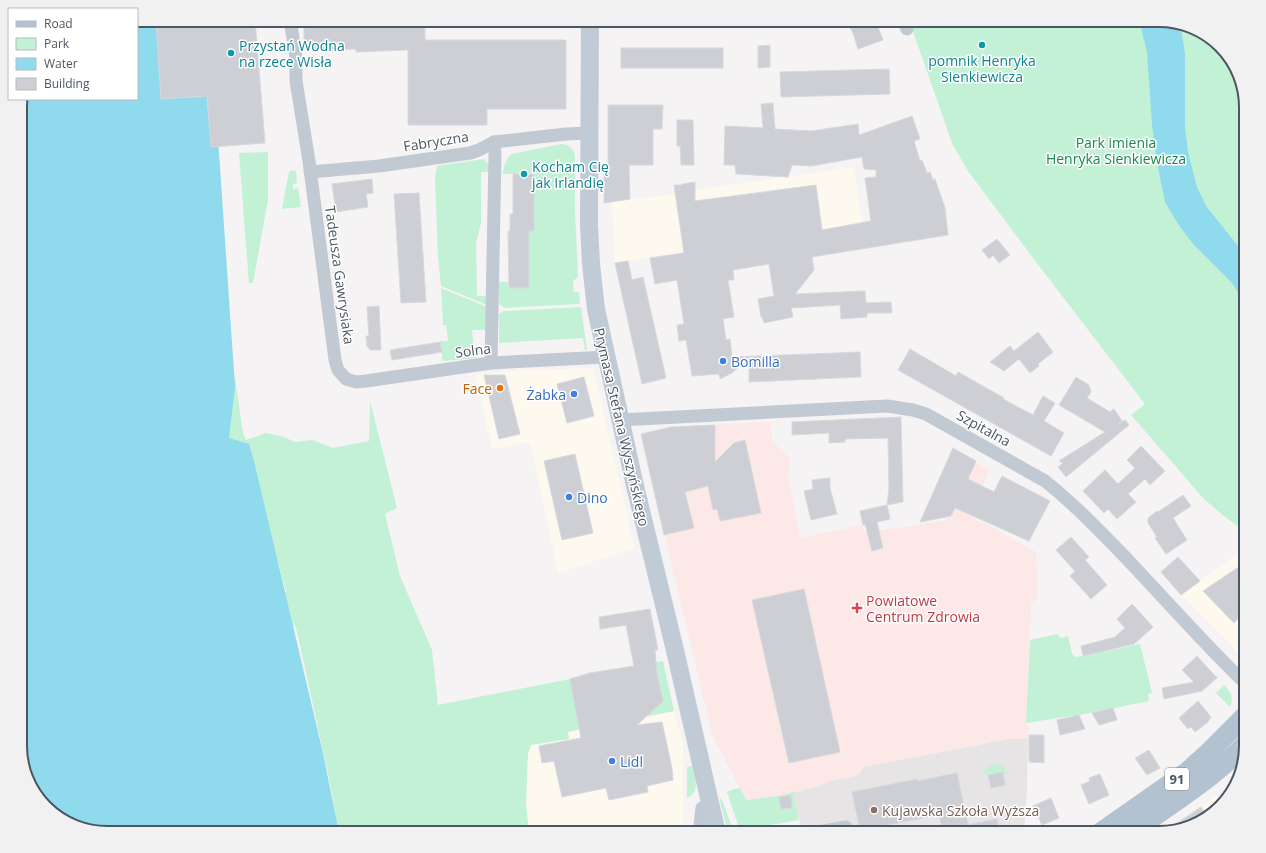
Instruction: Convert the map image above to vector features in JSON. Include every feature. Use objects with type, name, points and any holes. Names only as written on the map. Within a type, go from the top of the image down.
[{"type":"main road","name":"Prymasa Stefana Wyszyńskiego","points":[[590,27],[590,224],[591,264],[596,309],[635,486],[716,826]]},
{"type":"main road","name":"91","points":[[1110,826],[1187,772],[1239,721]]},
{"type":"main road","name":"91","points":[[1140,826],[1214,773],[1239,751]]},
{"type":"street","name":"Tadeusza Gawrysiaka","points":[[291,27],[296,57],[296,81],[310,172],[335,360],[338,370],[346,379]]},
{"type":"street","name":"Fabryczna","points":[[310,172],[379,166],[470,153],[494,142],[566,134],[590,133]]},
{"type":"street","points":[[491,363],[494,142]]},
{"type":"street","name":"Solna","points":[[346,379],[356,382],[491,363],[606,357]]},
{"type":"street","name":"Szpitalna","points":[[620,420],[688,415],[887,406],[913,410],[926,414],[1045,481],[1060,492],[1115,546],[1239,677]]},
{"type":"street","points":[[700,826],[702,808],[710,805]]},
{"type":"shaded area","points":[[854,167],[862,223],[615,263],[612,202],[676,194]]},
{"type":"shaded area","points":[[593,368],[635,548],[558,573],[530,442],[492,449],[475,374],[525,370]]},
{"type":"shaded area","name":"Powiatowe Centrum Zdrowia","points":[[771,422],[772,441],[790,459],[788,475],[800,538],[863,525],[864,533],[944,521],[951,516],[975,462],[990,470],[967,514],[1036,552],[1037,598],[1031,604],[1026,723],[1029,726],[1028,739],[1009,739],[863,767],[860,773],[856,776],[830,781],[819,786],[779,796],[746,800],[712,734],[641,434],[671,427]]},
{"type":"shaded area","points":[[1239,552],[1239,652],[1237,652],[1181,595]]},
{"type":"shaded area","points":[[674,711],[683,744],[683,826],[528,826],[526,803],[528,753],[531,745],[569,739],[567,732]]},
{"type":"shaded area","points":[[1009,739],[1028,739],[1024,826],[801,826],[794,792],[819,786],[830,781],[856,776],[860,773],[863,767]]},
{"type":"shaded area","points":[[1218,795],[1219,799],[1204,812],[1201,807]]},
{"type":"green space","points":[[138,27],[232,357],[243,433],[246,440],[266,433],[281,436],[295,442],[312,440],[333,448],[369,441],[370,401],[397,508],[385,514],[400,576],[432,650],[438,705],[570,679],[590,673],[663,661],[674,711],[568,732],[569,739],[531,745],[528,753],[526,803],[528,826],[107,826],[86,823],[76,820],[63,813],[47,799],[33,777],[27,751],[27,102],[27,100],[138,100]],"holes":[[[266,519],[286,592],[281,591]],[[295,624],[336,811],[288,636]]]},
{"type":"green space","name":"Park imienia Henryka Sienkiewicza","points":[[911,27],[1164,27],[1185,31],[1194,35],[1216,50],[1222,58],[1233,76],[1239,107],[1239,527],[1204,499],[1131,415],[1145,404],[968,171],[952,143]]},
{"type":"green space","points":[[561,144],[570,147],[575,155],[575,211],[578,277],[573,281],[574,292],[579,292],[580,304],[505,308],[499,304],[499,282],[508,282],[509,288],[529,288],[529,231],[534,231],[534,174],[503,174],[505,163],[512,154]]},
{"type":"green space","points":[[268,152],[268,200],[253,283],[249,283],[239,153]]},
{"type":"green space","points":[[484,159],[489,165],[491,172],[481,172],[481,223],[476,243],[477,296],[487,296],[487,305],[441,286],[438,257],[435,177],[437,166]]},
{"type":"green space","points":[[291,170],[296,171],[297,183],[293,184],[293,189],[298,188],[301,207],[282,209],[289,172]]},
{"type":"green space","points":[[441,288],[487,307],[487,330],[472,330],[474,350],[482,351],[476,358],[443,361],[440,341],[448,341],[446,325],[443,325]]},
{"type":"green space","points":[[581,307],[587,350],[585,350],[583,338],[499,343],[499,314],[504,311]]},
{"type":"green space","points":[[1057,634],[1061,638],[1068,636],[1072,653],[1075,657],[1140,644],[1152,693],[1148,694],[1149,701],[1090,713],[1026,723],[1030,640]]},
{"type":"green space","points":[[1224,685],[1231,695],[1232,701],[1230,707],[1216,693]]},
{"type":"green space","points":[[992,764],[1001,766],[1005,769],[1007,774],[1003,774],[1003,772],[984,775],[985,769]]},
{"type":"green space","points":[[693,766],[696,788],[687,798],[687,767]]},
{"type":"green space","points":[[740,788],[746,800],[779,796],[794,792],[799,820],[765,826],[738,826],[727,792]]},
{"type":"green space","points":[[721,797],[731,826],[726,826],[720,801]]},
{"type":"water","points":[[138,27],[210,27],[235,387],[229,438],[249,444],[323,753],[338,826],[96,825],[76,820],[54,806],[40,790],[33,777],[30,767],[27,751],[27,102],[27,100],[138,100]]},
{"type":"water","points":[[1141,27],[1164,27],[1181,30],[1185,54],[1185,128],[1188,152],[1197,187],[1206,206],[1239,247],[1239,294],[1232,283],[1193,244],[1178,224],[1165,202],[1157,163],[1152,125],[1147,52]]},
{"type":"building","name":"Przystań Wodna na rzece Wisła","points":[[156,27],[256,27],[265,143],[211,147],[207,96],[161,99]]},
{"type":"building","points":[[304,27],[425,27],[425,40],[566,40],[566,109],[487,109],[487,125],[408,125],[408,50],[356,52],[356,49],[311,50],[311,46],[304,46]]},
{"type":"building","points":[[850,27],[878,27],[883,40],[858,49]]},
{"type":"building","points":[[770,45],[770,67],[758,68],[758,46]]},
{"type":"building","points":[[621,48],[723,48],[723,68],[621,68]]},
{"type":"building","points":[[889,69],[890,94],[781,97],[780,72]]},
{"type":"building","points":[[773,103],[775,129],[811,131],[858,124],[859,135],[912,116],[920,139],[914,141],[920,161],[922,160],[927,173],[930,172],[933,180],[935,179],[945,208],[948,235],[812,257],[814,270],[795,294],[865,291],[866,303],[891,302],[892,313],[867,313],[867,317],[841,319],[840,305],[791,308],[793,317],[764,323],[761,317],[758,299],[774,296],[769,264],[733,270],[734,280],[728,280],[734,317],[723,319],[726,340],[730,339],[732,357],[860,352],[861,377],[749,382],[749,358],[732,373],[720,379],[719,374],[692,376],[686,340],[679,341],[677,325],[684,324],[677,280],[655,284],[650,258],[684,253],[674,185],[695,182],[695,201],[816,185],[822,230],[871,221],[865,178],[876,177],[876,170],[864,169],[862,157],[811,166],[792,165],[788,177],[736,174],[735,165],[724,165],[725,126],[763,128],[761,104]]},
{"type":"building","points":[[608,105],[663,105],[662,129],[653,129],[653,165],[629,165],[630,199],[604,203],[604,166],[608,166]]},
{"type":"building","points":[[677,120],[693,120],[694,165],[681,165],[680,146],[677,146]]},
{"type":"building","points":[[513,174],[534,174],[534,231],[529,231],[529,288],[509,288],[508,231],[510,231],[510,214],[513,214]]},
{"type":"building","points":[[372,179],[373,193],[366,194],[368,207],[336,212],[332,184]]},
{"type":"building","points":[[419,193],[426,302],[401,303],[394,194]]},
{"type":"building","points":[[997,239],[1010,255],[999,263],[993,255],[989,259],[982,250]]},
{"type":"building","points":[[628,261],[632,280],[643,277],[666,378],[642,384],[615,263]]},
{"type":"building","points":[[379,306],[381,350],[370,350],[367,346],[366,336],[369,336],[367,307]]},
{"type":"building","points":[[1038,332],[1053,352],[1038,364],[1039,366],[1030,373],[1019,359],[1004,371],[990,362],[1010,346],[1014,351]]},
{"type":"building","points":[[440,342],[442,352],[392,360],[390,350]]},
{"type":"building","points":[[910,349],[956,376],[958,372],[1033,415],[1043,396],[1055,403],[1044,421],[1064,433],[1051,456],[898,370]]},
{"type":"building","points":[[484,375],[505,375],[520,434],[499,439]]},
{"type":"building","points":[[584,377],[594,416],[567,423],[557,384]]},
{"type":"building","points":[[1076,377],[1089,385],[1091,392],[1087,398],[1110,412],[1114,409],[1122,421],[1118,424],[1125,420],[1129,425],[1066,477],[1058,467],[1063,463],[1059,461],[1105,432],[1059,405]]},
{"type":"building","points":[[901,417],[903,502],[887,505],[889,488],[888,438],[845,439],[845,442],[829,443],[829,433],[792,435],[792,422]]},
{"type":"building","points":[[715,425],[715,462],[734,443],[745,440],[761,513],[720,521],[717,509],[713,510],[708,486],[685,492],[694,528],[664,535],[641,434],[671,427]]},
{"type":"building","points":[[1141,446],[1165,471],[1150,485],[1145,479],[1128,494],[1136,502],[1117,519],[1108,509],[1104,513],[1083,491],[1105,470],[1118,484],[1135,468],[1127,460]]},
{"type":"building","points":[[953,448],[976,461],[968,479],[994,492],[1002,476],[1050,501],[1029,541],[955,508],[951,516],[920,522]]},
{"type":"building","name":"Dino","points":[[575,454],[593,533],[562,540],[544,461]]},
{"type":"building","points":[[830,478],[830,488],[837,514],[811,520],[804,491],[813,489],[812,480]]},
{"type":"building","points":[[1183,495],[1191,506],[1173,518],[1187,540],[1166,554],[1155,538],[1157,537],[1148,523],[1148,518]]},
{"type":"building","points":[[887,505],[890,519],[877,522],[883,548],[872,551],[860,511]]},
{"type":"building","points":[[1071,537],[1089,557],[1085,560],[1107,585],[1091,599],[1070,576],[1075,571],[1056,550]]},
{"type":"building","points":[[1178,557],[1200,581],[1181,595],[1161,572]]},
{"type":"building","points":[[1239,567],[1239,618],[1234,623],[1203,591]]},
{"type":"building","points":[[804,589],[840,752],[789,763],[752,600]]},
{"type":"building","points":[[1132,604],[1153,627],[1134,644],[1083,656],[1081,646],[1115,637],[1125,628],[1117,619]]},
{"type":"building","points":[[650,609],[658,650],[655,650],[657,674],[663,701],[637,725],[662,722],[672,768],[673,780],[647,786],[648,792],[609,800],[606,788],[562,797],[554,761],[542,763],[539,746],[581,738],[570,679],[590,673],[634,666],[626,625],[600,629],[599,617]]},
{"type":"building","points":[[1197,656],[1216,677],[1218,677],[1202,691],[1164,699],[1162,688],[1194,682],[1182,670]]},
{"type":"building","points":[[1198,701],[1211,717],[1208,722],[1195,732],[1191,727],[1188,729],[1179,718]]},
{"type":"building","points":[[1113,708],[1117,720],[1099,725],[1092,713]]},
{"type":"building","points":[[1079,715],[1085,729],[1060,735],[1057,720]]},
{"type":"building","points":[[1029,735],[1044,735],[1044,763],[1029,762]]},
{"type":"building","points":[[1149,750],[1160,768],[1147,775],[1135,758]]},
{"type":"building","points":[[1003,772],[1005,785],[991,788],[988,775]]},
{"type":"building","points":[[957,773],[968,825],[997,819],[998,826],[941,826],[939,815],[881,826],[859,826],[852,792],[917,779],[917,781]]},
{"type":"building","points":[[1100,774],[1109,795],[1089,804],[1081,785],[1090,781],[1089,778]]},
{"type":"building","points":[[791,795],[792,808],[781,809],[779,797]]},
{"type":"building","points":[[1051,798],[1059,818],[1042,825],[1033,806]]},
{"type":"building","points":[[1201,807],[1204,812],[1190,820],[1176,824]]},
{"type":"place","name":"pomnik Henryka Sienkiewicza","points":[[982,45]]},
{"type":"place","name":"Przystań Wodna na rzece Wisła","points":[[231,53]]},
{"type":"place","name":"Kocham Cię jak Irlandię","points":[[524,174]]},
{"type":"place","name":"Bomilla","points":[[723,361]]},
{"type":"place","name":"Face","points":[[500,388]]},
{"type":"place","name":"Żabka","points":[[574,394]]},
{"type":"place","name":"Dino","points":[[569,497]]},
{"type":"place","name":"Powiatowe Centrum Zdrowia","points":[[857,608]]},
{"type":"place","name":"Lidl","points":[[612,761]]},
{"type":"place","name":"Kujawska Szkoła Wyższa","points":[[874,810]]}]
